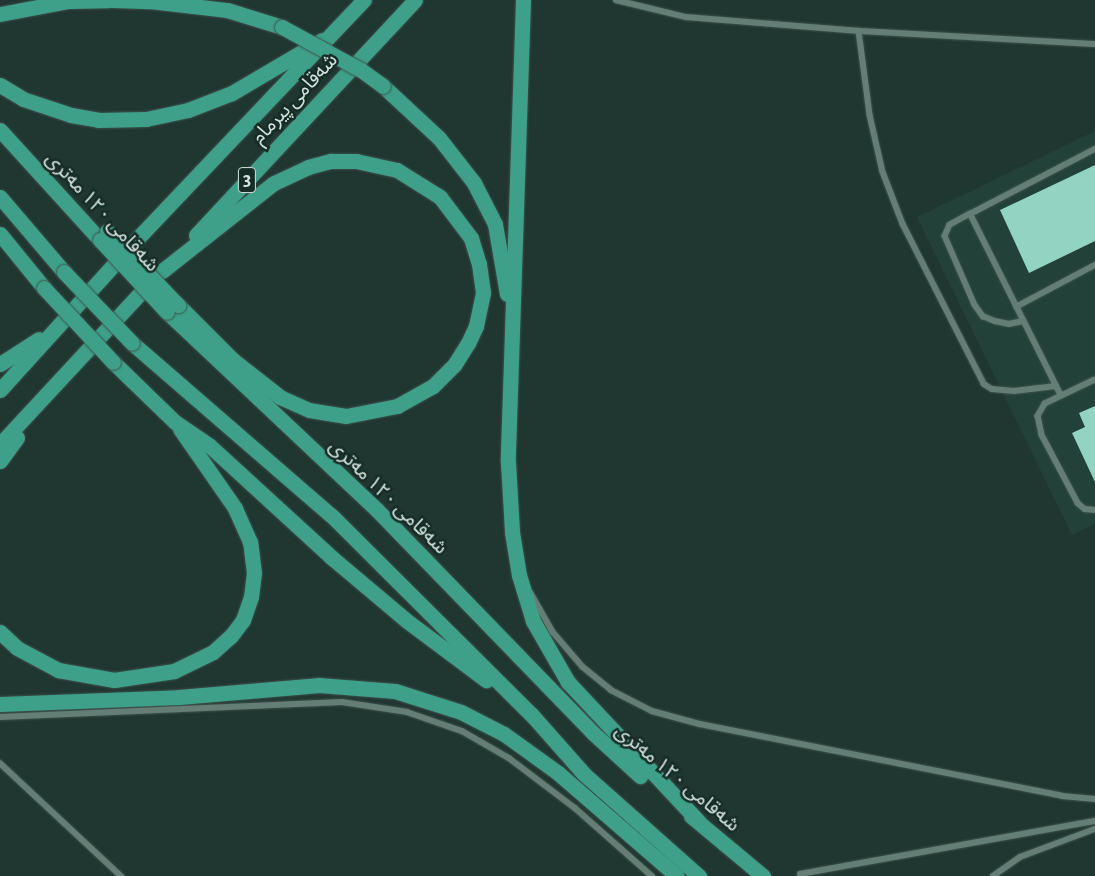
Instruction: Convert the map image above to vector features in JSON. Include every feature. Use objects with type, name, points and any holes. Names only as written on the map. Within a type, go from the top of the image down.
[{"type":"highway","points":[[0,14],[69,1],[108,0]]},
{"type":"highway","points":[[114,0],[212,8],[257,18]]},
{"type":"highway","points":[[213,0],[282,27],[361,70],[383,86],[455,156],[482,198],[495,224],[502,250],[512,332]]},
{"type":"highway","name":"شەقامی پیرمام","points":[[0,390],[364,0]]},
{"type":"highway","name":"شەقامی پیرمام","points":[[0,444],[415,0]]},
{"type":"highway","points":[[523,4],[508,462],[512,532],[527,605],[558,668],[590,708],[632,755],[681,800],[698,821]]},
{"type":"highway","points":[[0,85],[23,99],[71,116],[98,120],[146,119],[188,110],[232,93],[334,33]]},
{"type":"highway","name":"شەقامی ١٢٠ مەتری","points":[[0,130],[22,155],[104,236],[172,308],[377,510],[593,733],[645,780],[698,821],[763,876]]},
{"type":"highway","points":[[162,271],[274,183],[320,164],[356,161],[397,170],[440,197],[471,238],[479,264],[483,293],[468,343],[454,365],[433,386],[397,406],[346,416],[310,410],[280,397],[239,366],[172,308]]},
{"type":"highway","points":[[0,197],[64,272],[132,343],[332,516],[531,714],[584,774],[699,876]]},
{"type":"highway","points":[[0,234],[44,288],[113,362],[175,422],[210,446],[331,557],[408,621],[531,714]]},
{"type":"highway","points":[[0,364],[57,328]]},
{"type":"highway","points":[[0,461],[85,351]]},
{"type":"highway","points":[[0,632],[16,648],[44,664],[76,675],[114,680],[174,671],[213,652],[231,636],[243,620],[251,597],[254,573],[250,542],[235,508],[175,422]]},
{"type":"highway","points":[[0,704],[179,697],[319,685],[394,691],[461,712],[504,734],[558,773],[677,876]]},
{"type":"lane","points":[[616,0],[686,17],[859,31],[1095,44]]},
{"type":"lane","points":[[859,31],[870,115],[883,172],[903,224],[984,384],[992,390],[1014,391],[1056,386]]},
{"type":"lane","points":[[1023,321],[1009,324],[983,316],[975,305],[945,236],[950,225],[1095,149]]},
{"type":"lane","points":[[970,214],[1061,396]]},
{"type":"lane","points":[[1016,307],[1095,265]]},
{"type":"lane","points":[[1095,380],[1039,409],[1038,424],[1078,503],[1085,509],[1095,510]]},
{"type":"lane","points":[[512,532],[531,594],[568,652],[594,678],[640,706],[700,724],[1062,796],[1095,800]]},
{"type":"lane","points":[[0,717],[342,702],[407,712],[462,731],[509,758],[575,808],[652,876]]},
{"type":"lane","points":[[0,763],[122,876]]},
{"type":"lane","points":[[800,874],[1095,821]]},
{"type":"lane","points":[[993,876],[1020,857],[1095,829]]},
{"type":"shaded area","points":[[1095,131],[1095,524],[1072,535],[917,217]]},
{"type":"building","points":[[1095,165],[1095,241],[1029,273],[1000,210]]},
{"type":"building","points":[[1095,406],[1095,482],[1072,433],[1085,427],[1079,413]]}]
